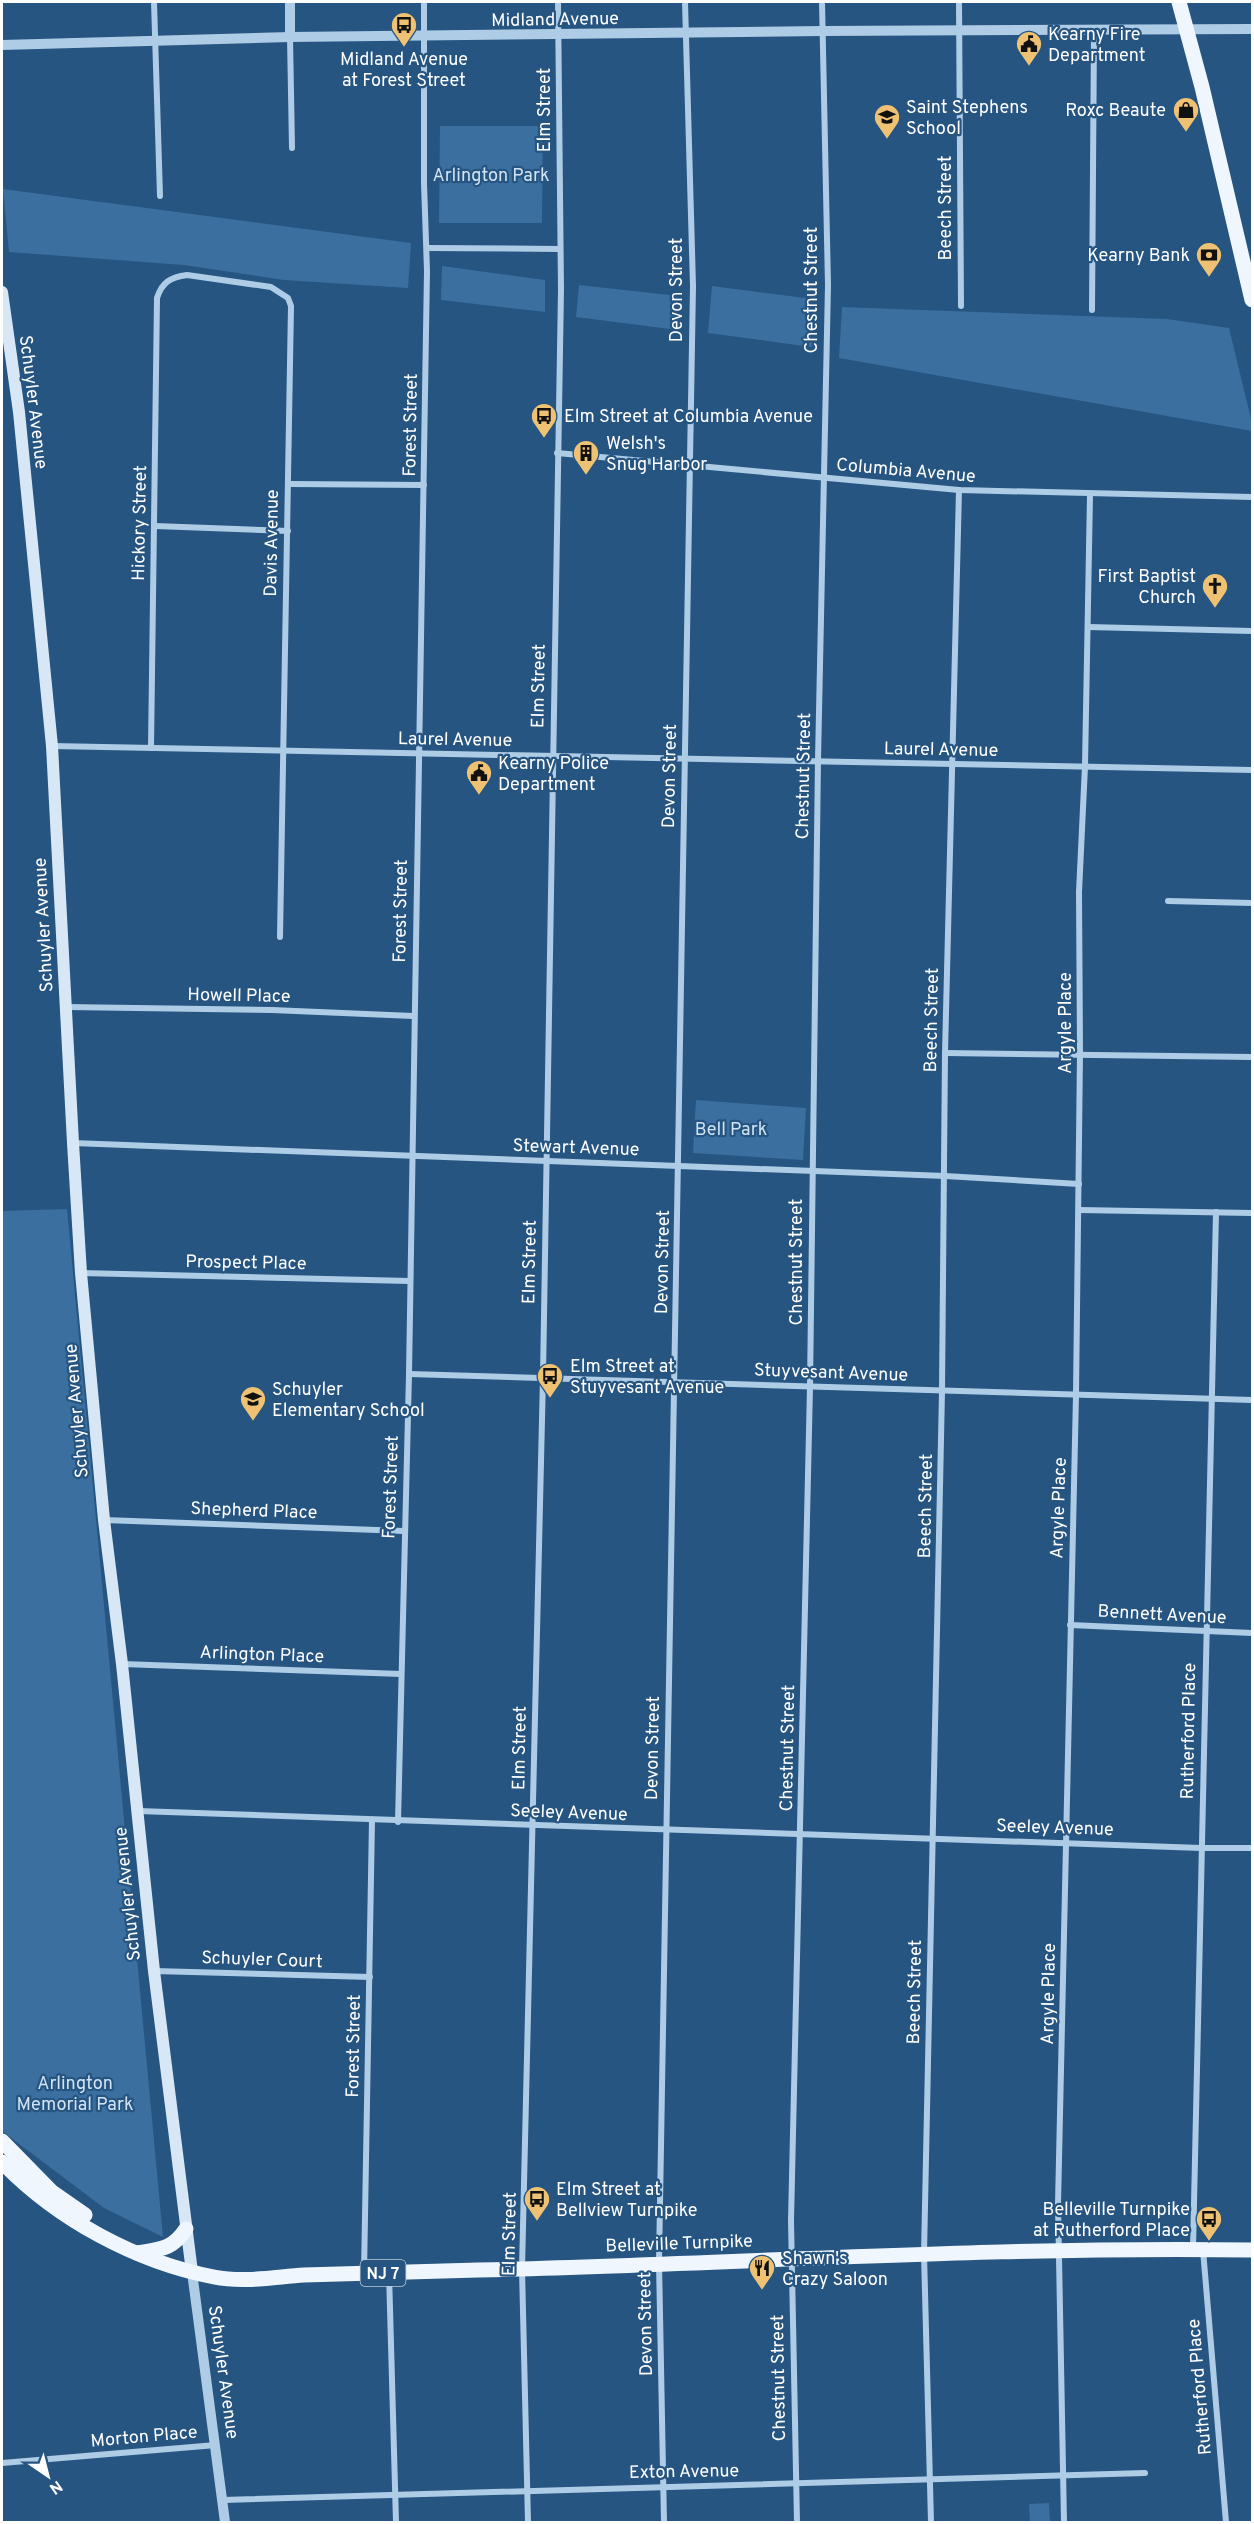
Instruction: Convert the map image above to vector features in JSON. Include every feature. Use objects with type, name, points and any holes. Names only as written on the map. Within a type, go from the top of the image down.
[{"type":"main road","points":[[1179,2],[1249,268],[1252,300]]},
{"type":"main road","name":"Schuyler Avenue","points":[[2,292],[19,412],[52,746],[81,1273],[104,1520],[122,1664],[153,1971],[192,2272]]},
{"type":"main road","name":"Belleville Turnpike","points":[[2,2141],[52,2192],[114,2241]]},
{"type":"main road","name":"Belleville Turnpike","points":[[2,2162],[29,2188],[55,2208],[136,2253],[192,2272],[237,2280],[659,2262],[1058,2250],[1252,2250]]},
{"type":"main road","points":[[136,2253],[171,2247],[186,2229]]},
{"type":"street","points":[[154,2],[160,196]]},
{"type":"street","points":[[290,2],[292,147]]},
{"type":"street","name":"Forest Street","points":[[398,1822],[409,1374],[413,1016],[424,485],[427,248],[424,183],[424,2]]},
{"type":"street","name":"Elm Street","points":[[528,2523],[522,2269],[543,1377],[560,249],[558,2]]},
{"type":"street","name":"Devon Street","points":[[664,2523],[659,2262],[693,286],[685,2]]},
{"type":"street","name":"Chestnut Street","points":[[797,2523],[791,2258],[810,1387],[818,760],[828,285],[822,2]]},
{"type":"street","name":"Beech Street","points":[[959,2],[961,306]]},
{"type":"street","name":"Midland Avenue","points":[[2,45],[290,37],[1252,29]]},
{"type":"street","points":[[1092,310],[1094,32]]},
{"type":"street","points":[[427,248],[560,249]]},
{"type":"street","name":"Davis Avenue","points":[[157,298],[160,288],[166,282],[174,277],[187,275],[272,287],[288,298],[291,306],[280,937]]},
{"type":"street","name":"Hickory Street","points":[[151,748],[157,298]]},
{"type":"street","name":"Columbia Avenue","points":[[557,453],[959,490],[1090,495],[1252,497]]},
{"type":"street","points":[[289,483],[424,485]]},
{"type":"street","name":"Beech Street","points":[[931,2523],[924,2254],[942,1391],[945,1053],[959,490]]},
{"type":"street","name":"Argyle Place","points":[[1064,2523],[1058,2250],[1079,1210],[1079,892],[1085,766],[1090,495]]},
{"type":"street","points":[[155,526],[288,531]]},
{"type":"street","points":[[1088,627],[1252,631]]},
{"type":"street","name":"Laurel Avenue","points":[[52,746],[1252,770]]},
{"type":"street","points":[[1168,901],[1252,903]]},
{"type":"street","name":"Howell Place","points":[[65,1007],[272,1010],[413,1016]]},
{"type":"street","points":[[945,1053],[1252,1057]]},
{"type":"street","name":"Stewart Avenue","points":[[73,1143],[945,1176],[1079,1184]]},
{"type":"street","points":[[1079,1210],[1252,1213]]},
{"type":"street","name":"Rutherford Place","points":[[1216,1212],[1201,1848],[1198,2249],[1226,2523]]},
{"type":"street","name":"Prospect Place","points":[[81,1273],[409,1281]]},
{"type":"street","name":"Stuyvesant Avenue","points":[[409,1374],[1252,1400]]},
{"type":"street","name":"Shepherd Place","points":[[104,1520],[404,1531]]},
{"type":"street","name":"Bennett Avenue","points":[[1070,1625],[1252,1633]]},
{"type":"street","name":"Arlington Place","points":[[122,1664],[401,1674]]},
{"type":"street","name":"Seeley Avenue","points":[[136,1811],[398,1822],[1252,1848]]},
{"type":"street","name":"Forest Street","points":[[364,2273],[372,1820]]},
{"type":"street","name":"Schuyler Court","points":[[153,1971],[370,1977]]},
{"type":"street","name":"Schuyler Avenue","points":[[192,2272],[225,2523]]},
{"type":"street","points":[[389,2272],[396,2523]]},
{"type":"street","name":"Morton Place","points":[[2,2463],[216,2445]]},
{"type":"street","name":"Exton Avenue","points":[[223,2500],[527,2489],[796,2484],[1145,2473]]},
{"type":"green space","name":"Arlington Park","points":[[440,126],[543,126],[542,223],[439,223]]},
{"type":"green space","points":[[3,189],[411,243],[408,288],[284,280],[184,265],[9,252]]},
{"type":"green space","points":[[442,266],[545,280],[545,312],[441,300]]},
{"type":"green space","points":[[579,285],[679,296],[678,330],[576,317]]},
{"type":"green space","points":[[712,286],[813,299],[812,347],[708,333]]},
{"type":"green space","points":[[842,307],[1167,319],[1229,328],[1252,431],[839,358]]},
{"type":"green space","name":"Bell Park","points":[[696,1100],[806,1108],[803,1160],[693,1153]]},
{"type":"green space","name":"Arlington Memorial Park","points":[[67,1209],[163,2237],[104,2208],[2,2131],[2,1211]]},
{"type":"green space","points":[[1049,2503],[1050,2522],[1030,2522],[1029,2504]]},
{"type":"place","name":"Midland Avenue at Forest Street","points":[[404,48]]},
{"type":"place","name":"Kearny Fire Department","points":[[1029,67]]},
{"type":"place","name":"Roxc Beaute","points":[[1186,133]]},
{"type":"place","name":"Saint Stephens School","points":[[887,140]]},
{"type":"place","name":"Kearny Bank","points":[[1209,278]]},
{"type":"place","name":"Elm Street at Columbia Avenue","points":[[544,439]]},
{"type":"place","name":"Welsh's Snug Harbor","points":[[586,476]]},
{"type":"place","name":"First Baptist Church","points":[[1215,609]]},
{"type":"place","name":"Kearny Police Department","points":[[479,796]]},
{"type":"place","name":"Elm Street at Stuyvesant Avenue","points":[[550,1399]]},
{"type":"place","name":"Schuyler Elementary School","points":[[253,1422]]},
{"type":"place","name":"Elm Street at Bellview Turnpike","points":[[537,2222]]},
{"type":"place","name":"Belleville Turnpike at Rutherford Place","points":[[1209,2242]]},
{"type":"place","name":"Shawn's Crazy Saloon","points":[[762,2291]]}]
